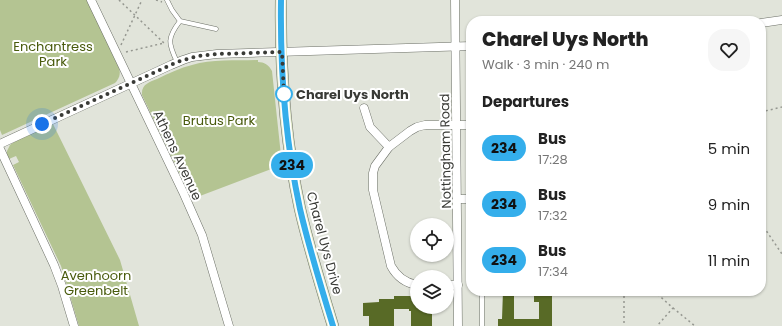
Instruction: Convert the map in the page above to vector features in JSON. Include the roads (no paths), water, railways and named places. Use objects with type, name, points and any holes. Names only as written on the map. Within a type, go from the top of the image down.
[{"type":"main road","name":"Charel Uys Drive","points":[[281,0],[284,102],[297,195],[312,257],[333,326]]},
{"type":"street","name":"Athens Avenue","points":[[91,0],[202,235],[229,326]]},
{"type":"street","name":"Nottingham Road","points":[[455,0],[458,326]]},
{"type":"street","points":[[766,22],[782,20]]},
{"type":"street","points":[[0,144],[177,62],[198,56],[217,54],[466,46]]},
{"type":"street","points":[[364,108],[370,127],[389,147]]},
{"type":"street","points":[[410,283],[402,280],[391,266],[373,190],[373,173],[375,166],[389,147],[410,130],[425,125],[466,125]]},
{"type":"street","points":[[0,149],[54,266],[62,286],[74,326]]},
{"type":"street","points":[[457,199],[466,199]]},
{"type":"lane","points":[[167,0],[180,21],[216,29]]},
{"type":"lane","points":[[177,62],[172,51],[170,41],[172,32],[180,21]]},
{"type":"lane","points":[[482,296],[482,326]]},
{"type":"place","name":"Charel Uys North","points":[[284,94]]},
{"type":"park label","name":"Enchantress Park","points":[[53,54]]},
{"type":"park label","name":"Brutus Park","points":[[219,120]]},
{"type":"park label","name":"Avenhoorn Greenbelt","points":[[96,282]]}]
